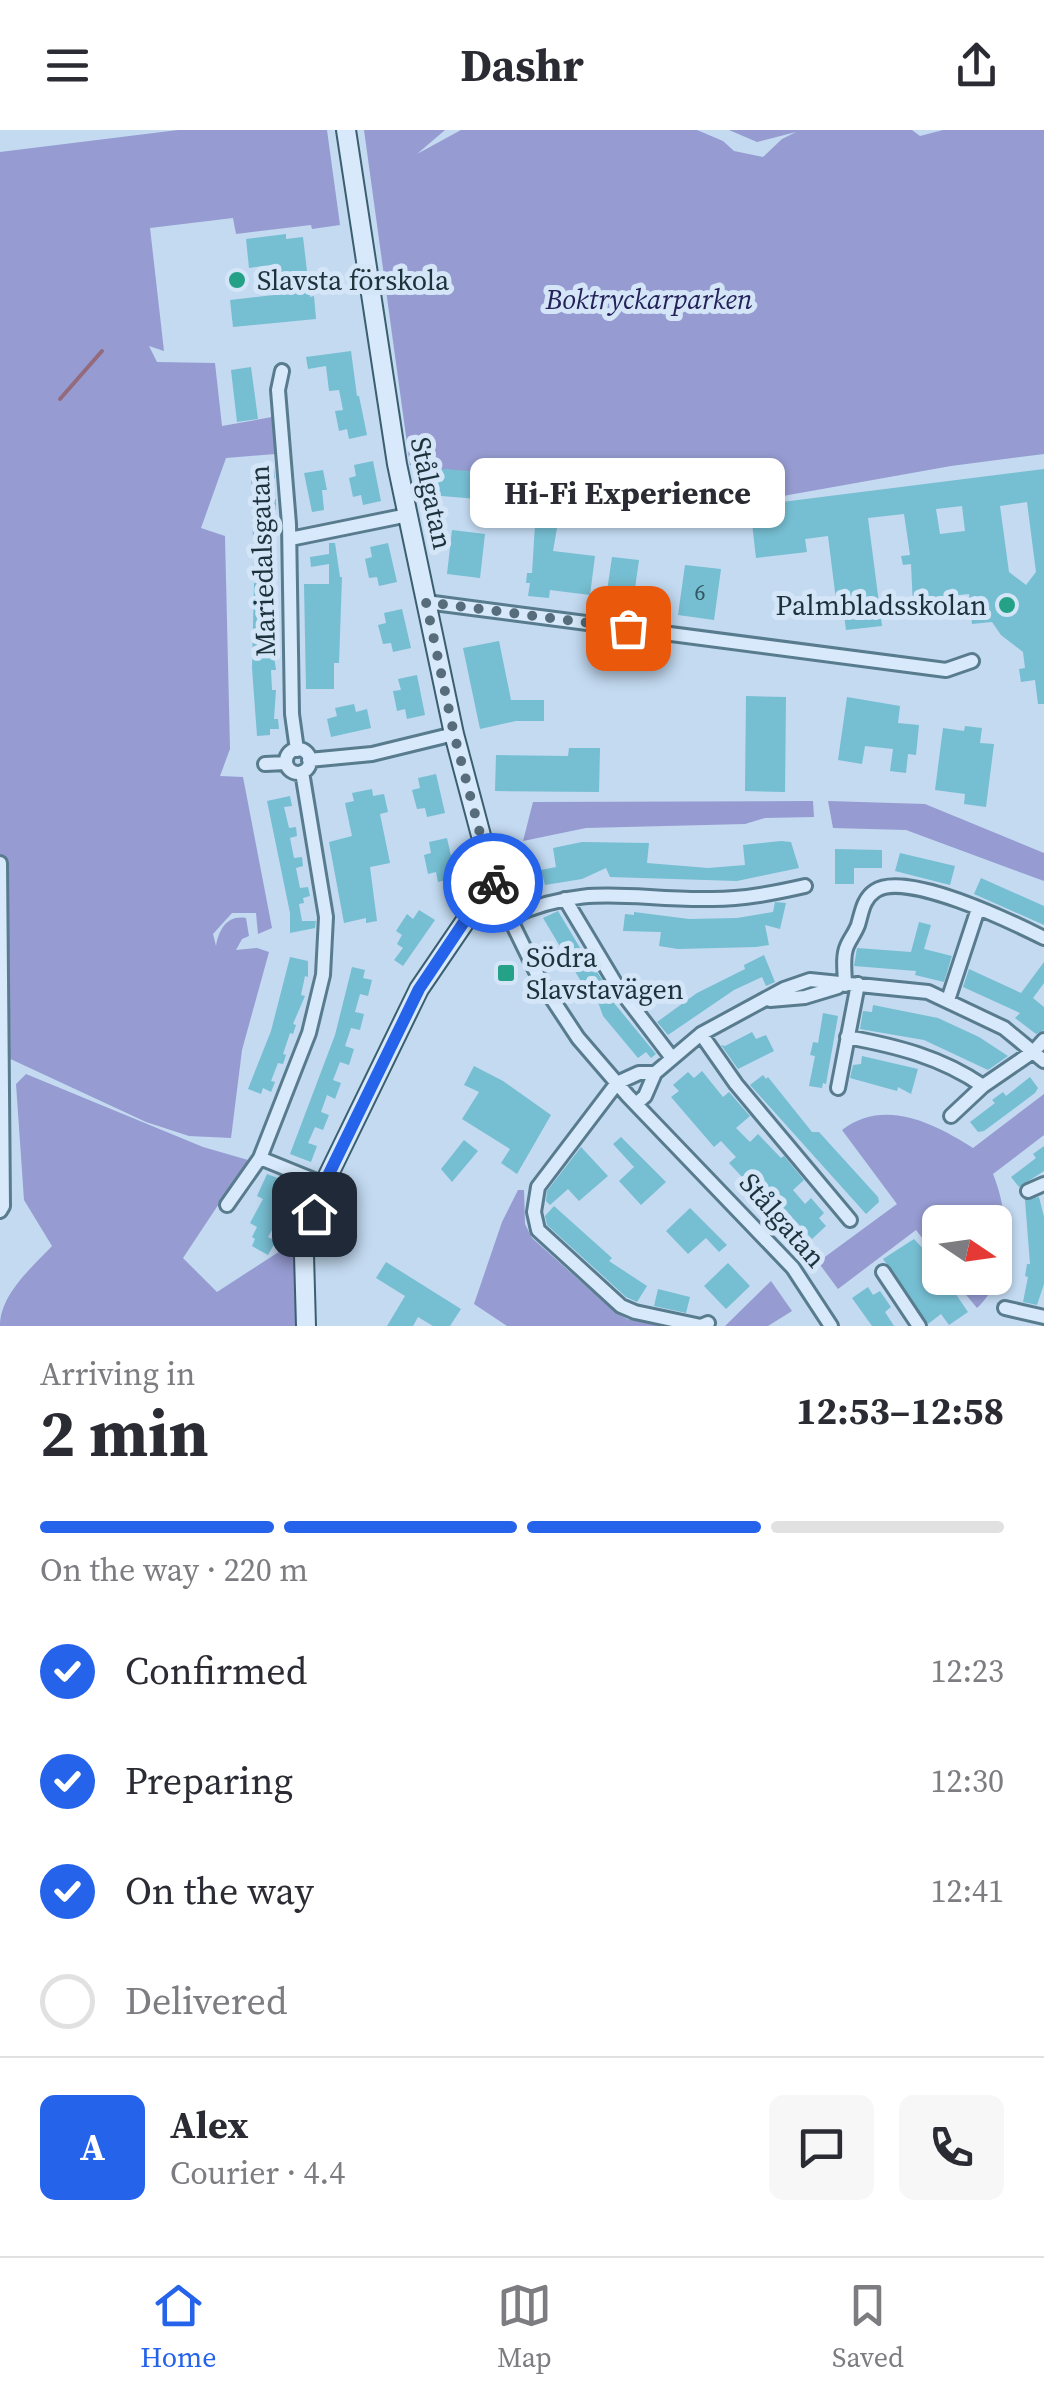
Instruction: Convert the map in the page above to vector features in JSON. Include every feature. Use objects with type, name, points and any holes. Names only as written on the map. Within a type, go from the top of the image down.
[{"type":"street","name":"Stålgatan","points":[[346,130],[372,316],[408,515],[454,734],[494,888],[565,1020],[617,1084],[793,1268],[831,1326]]},
{"type":"street","name":"Mariedalsgatan","points":[[282,371],[278,390],[290,540],[292,714],[297,750]]},
{"type":"street","points":[[290,540],[408,515]]},
{"type":"street","points":[[426,602],[946,670],[972,662]]},
{"type":"street","points":[[286,763],[292,772],[454,734]]},
{"type":"street","points":[[227,1206],[260,1158],[308,1033],[326,951],[326,918],[305,752],[290,753],[286,763]]},
{"type":"street","points":[[265,764],[286,763]]},
{"type":"street","points":[[0,863],[4,1019],[4,1206],[0,1211]]},
{"type":"street","points":[[838,1088],[851,985],[847,945],[871,893],[898,884],[978,909],[1044,938]]},
{"type":"street","points":[[508,918],[565,898],[622,894],[740,898],[804,886]]},
{"type":"street","points":[[306,1326],[304,1255],[324,1184],[419,989],[480,898],[494,888]]},
{"type":"street","points":[[565,898],[616,986],[672,1058]]},
{"type":"street","points":[[948,1000],[978,909]]},
{"type":"street","points":[[636,1104],[645,1096],[655,1074],[701,1034],[802,982],[910,988],[948,1000],[1004,1028],[1039,1056]]},
{"type":"street","points":[[701,1034],[736,1084],[850,1220]]},
{"type":"street","points":[[847,1037],[942,1062],[983,1086]]},
{"type":"street","points":[[952,1116],[983,1086],[1039,1056],[1044,1040]]},
{"type":"street","points":[[655,1074],[639,1073],[617,1084],[538,1187],[534,1212],[538,1230],[621,1306],[701,1326],[708,1322]]},
{"type":"street","points":[[260,1158],[324,1184]]},
{"type":"street","points":[[1028,1191],[1044,1184]]},
{"type":"street","points":[[883,1272],[919,1326]]},
{"type":"street","points":[[1005,1308],[1044,1317]]},
{"type":"green space","points":[[178,130],[327,130],[340,225],[236,234],[233,218],[150,228],[164,351],[149,346],[157,362],[215,363],[222,426],[272,417],[275,454],[226,458],[201,528],[225,536],[230,749],[220,776],[243,777],[272,928],[258,934],[256,913],[232,913],[213,934],[216,946],[225,924],[246,918],[249,936],[242,939],[236,950],[257,948],[269,952],[242,1050],[231,1138],[189,1136],[146,1122],[4,1056],[0,863],[0,152]]},
{"type":"green space","name":"Boktryckarparken","points":[[364,130],[445,130],[417,154],[461,130],[697,130],[723,141],[734,151],[763,157],[796,132],[757,142],[729,130],[912,130],[920,136],[943,130],[1044,130],[1044,454],[951,466],[740,506],[410,465]]},
{"type":"green space","points":[[813,801],[814,817],[765,818],[745,824],[586,828],[523,841],[533,802]]},
{"type":"green space","points":[[828,801],[925,804],[1044,853],[1044,881],[906,830],[833,828]]},
{"type":"green space","points":[[26,1074],[203,1147],[248,1160],[183,1258],[217,1292],[297,1240],[297,1326],[0,1326],[11,1293],[52,1246],[24,1200],[16,1084]]},
{"type":"green space","points":[[1044,1094],[1044,1135],[993,1174],[1002,1205],[922,1205],[922,1238],[916,1230],[838,1289],[818,1262],[897,1204],[842,1130],[858,1120],[892,1115],[926,1123],[973,1148]]},
{"type":"green space","points":[[518,1190],[524,1190],[525,1224],[532,1238],[615,1312],[627,1319],[660,1326],[507,1326],[474,1304],[502,1222]]},
{"type":"green space","points":[[771,1281],[792,1311],[768,1326],[725,1326]]},
{"type":"green space","points":[[966,1295],[988,1295],[977,1308]]},
{"type":"building","points":[[286,234],[286,239],[303,237],[316,319],[233,327],[230,300],[283,294],[277,264],[249,268],[246,239]]},
{"type":"building","points":[[351,351],[367,435],[349,439],[347,429],[339,431],[335,411],[343,410],[339,390],[329,391],[326,366],[308,369],[306,357]]},
{"type":"building","points":[[251,367],[258,419],[237,422],[231,370]]},
{"type":"building","points":[[373,461],[381,501],[363,505],[361,495],[353,497],[349,478],[356,476],[354,465]]},
{"type":"building","points":[[433,468],[492,473],[489,500],[430,495]]},
{"type":"building","points":[[274,469],[275,478],[267,479],[269,500],[276,499],[276,509],[264,515],[266,538],[272,538],[276,554],[272,554],[272,573],[254,576],[251,471]]},
{"type":"building","points":[[1044,469],[1044,704],[1038,704],[1035,680],[1021,682],[1019,669],[1025,668],[1023,652],[1001,635],[992,622],[972,624],[969,594],[938,597],[939,603],[913,606],[911,564],[903,565],[901,556],[910,555],[904,514],[868,518],[882,626],[846,630],[844,615],[838,616],[828,536],[805,539],[807,552],[756,558],[750,506]],"holes":[[[1027,502],[1036,572],[1026,585],[1009,572],[1000,506]],[[962,506],[965,531],[940,534],[936,509]]]},
{"type":"building","points":[[323,470],[327,490],[322,490],[324,510],[312,512],[304,473]]},
{"type":"building","points":[[509,475],[563,483],[560,501],[507,493]]},
{"type":"building","points":[[619,490],[647,494],[643,527],[615,523]]},
{"type":"building","points":[[535,525],[557,528],[553,551],[595,556],[590,595],[550,590],[549,598],[528,596],[530,583],[526,583],[527,573],[532,573]]},
{"type":"building","points":[[452,530],[485,534],[480,578],[447,574]]},
{"type":"building","points":[[329,543],[335,543],[342,577],[339,663],[334,663],[334,689],[306,689],[304,584],[329,584],[329,564],[311,567],[310,557],[329,554]]},
{"type":"building","points":[[388,543],[397,582],[379,586],[377,577],[369,578],[365,559],[372,557],[370,547]]},
{"type":"building","points":[[612,557],[639,560],[633,602],[606,598]]},
{"type":"building","points":[[685,565],[721,569],[714,620],[678,615]]},
{"type":"building","points":[[254,583],[272,583],[272,603],[276,603],[272,631],[276,631],[276,641],[272,641],[276,670],[271,670],[272,690],[276,690],[274,719],[278,719],[279,729],[257,736],[252,668]]},
{"type":"building","points":[[402,609],[411,648],[393,652],[391,643],[383,644],[378,625],[386,623],[384,613]]},
{"type":"building","points":[[499,641],[511,700],[544,700],[544,721],[516,721],[480,729],[463,648]]},
{"type":"building","points":[[417,675],[425,715],[407,719],[405,709],[397,711],[393,691],[401,690],[398,679]]},
{"type":"building","points":[[746,696],[786,697],[785,792],[745,791]]},
{"type":"building","points":[[847,697],[900,706],[898,723],[919,725],[916,755],[908,754],[906,773],[890,771],[893,749],[865,746],[862,764],[838,760]]},
{"type":"building","points":[[354,704],[356,712],[367,709],[371,728],[331,737],[327,719],[337,716],[335,708]]},
{"type":"building","points":[[965,726],[982,728],[980,743],[994,744],[986,807],[964,804],[965,794],[935,790],[943,728],[964,731]]},
{"type":"building","points":[[569,748],[600,748],[599,792],[495,791],[496,755],[568,756]]},
{"type":"building","points":[[436,774],[445,813],[427,817],[425,808],[417,809],[412,790],[420,788],[418,778]]},
{"type":"building","points":[[372,789],[373,796],[384,794],[388,812],[380,814],[390,863],[370,867],[377,921],[366,923],[366,918],[344,923],[329,842],[352,836],[345,803],[354,801],[352,793]]},
{"type":"building","points":[[290,796],[292,806],[284,807],[289,828],[296,827],[297,836],[290,838],[294,858],[302,857],[303,866],[296,868],[300,888],[308,887],[310,896],[299,904],[302,921],[316,921],[315,928],[290,933],[290,913],[267,801]]},
{"type":"building","points":[[447,838],[456,878],[438,882],[436,872],[428,874],[424,855],[431,853],[429,842]]},
{"type":"building","points":[[582,842],[649,843],[647,863],[708,868],[745,865],[743,845],[791,842],[799,868],[737,881],[610,877],[606,868],[582,879],[545,885],[541,870],[556,867],[553,848]]},
{"type":"building","points":[[835,849],[882,850],[882,868],[854,868],[854,884],[835,884]]},
{"type":"building","points":[[900,853],[955,866],[950,885],[895,871]]},
{"type":"building","points":[[981,878],[1044,906],[1044,925],[974,894]]},
{"type":"building","points":[[775,902],[786,903],[780,929],[765,925],[769,945],[678,949],[659,946],[661,932],[623,931],[625,914],[634,912],[689,919],[737,918],[773,912]]},
{"type":"building","points":[[419,910],[435,920],[403,966],[394,960],[403,948],[397,944],[402,935],[396,931],[407,914],[413,919]]},
{"type":"building","points":[[558,911],[614,1003],[656,1054],[651,1058],[646,1052],[638,1058],[603,1016],[588,986],[585,988],[543,918]]},
{"type":"building","points":[[919,922],[931,925],[924,949],[952,956],[944,982],[915,975],[916,971],[854,966],[857,948],[911,952]]},
{"type":"building","points":[[764,955],[775,982],[766,986],[762,977],[734,990],[668,1035],[657,1022],[697,993]]},
{"type":"building","points":[[290,957],[308,961],[308,977],[305,976],[301,995],[305,996],[283,1054],[283,1064],[278,1063],[271,1081],[275,1082],[271,1092],[263,1088],[261,1094],[248,1089],[271,1031]]},
{"type":"building","points":[[1044,962],[1044,983],[1033,998],[1044,1007],[1044,1030],[1036,1034],[1015,1018],[1020,1013],[963,987],[969,969],[1021,993]]},
{"type":"building","points":[[352,967],[365,970],[363,978],[372,980],[368,996],[360,994],[355,1012],[364,1014],[360,1030],[351,1028],[345,1046],[354,1049],[349,1065],[340,1062],[333,1080],[341,1083],[335,1099],[327,1095],[321,1112],[329,1115],[323,1130],[315,1127],[308,1143],[317,1146],[311,1162],[290,1154],[335,1035]]},
{"type":"building","points":[[873,1005],[938,1018],[1008,1056],[988,1070],[924,1040],[860,1029],[863,1011],[872,1012]]},
{"type":"building","points":[[823,1013],[838,1016],[826,1084],[822,1088],[809,1086],[815,1056],[810,1055],[813,1042],[818,1043]]},
{"type":"building","points":[[752,1032],[756,1039],[766,1035],[774,1051],[738,1069],[721,1045]]},
{"type":"building","points":[[862,1056],[918,1069],[911,1094],[898,1087],[897,1091],[850,1078],[853,1065],[861,1064]]},
{"type":"building","points":[[474,1066],[551,1115],[517,1174],[501,1163],[510,1149],[462,1119],[479,1092],[464,1085]]},
{"type":"building","points":[[702,1071],[723,1097],[729,1092],[750,1116],[736,1128],[750,1142],[758,1134],[804,1180],[793,1190],[805,1204],[811,1198],[824,1213],[819,1218],[826,1226],[812,1239],[779,1203],[772,1209],[729,1163],[736,1157],[721,1141],[714,1147],[671,1097],[679,1091],[673,1085],[688,1072],[694,1078]]},
{"type":"building","points":[[763,1075],[812,1132],[819,1132],[878,1197],[879,1202],[866,1214],[750,1085]]},
{"type":"building","points":[[1030,1077],[1038,1088],[1035,1093],[978,1132],[970,1122],[995,1103],[992,1100],[1003,1092],[1006,1096]]},
{"type":"building","points":[[621,1137],[666,1182],[641,1205],[619,1181],[634,1167],[613,1144]]},
{"type":"building","points":[[464,1140],[478,1151],[452,1182],[441,1169]]},
{"type":"building","points":[[1044,1146],[1044,1171],[1019,1187],[1011,1177],[1036,1158],[1033,1154]]},
{"type":"building","points":[[581,1147],[608,1176],[579,1201],[568,1189],[550,1205],[546,1201],[547,1191]]},
{"type":"building","points":[[267,1174],[288,1182],[276,1210],[282,1213],[268,1237],[276,1241],[268,1255],[252,1246],[257,1227],[250,1223],[263,1199],[257,1196]]},
{"type":"building","points":[[1039,1197],[1044,1217],[1044,1284],[1037,1305],[1023,1302],[1030,1264],[1025,1200]]},
{"type":"building","points":[[554,1206],[612,1258],[609,1261],[647,1286],[637,1302],[626,1297],[547,1225],[545,1216]]},
{"type":"building","points":[[690,1208],[727,1245],[719,1252],[706,1238],[688,1254],[666,1231]]},
{"type":"building","points":[[914,1239],[922,1247],[922,1295],[956,1295],[968,1312],[949,1325],[941,1314],[928,1324],[883,1259]]},
{"type":"building","points":[[386,1262],[461,1309],[450,1326],[433,1326],[418,1317],[413,1326],[387,1326],[405,1296],[376,1278]]},
{"type":"building","points":[[728,1263],[750,1286],[726,1309],[704,1286]]},
{"type":"building","points":[[868,1287],[873,1295],[880,1291],[891,1307],[885,1312],[894,1326],[872,1326],[852,1298]]},
{"type":"building","points":[[658,1289],[690,1297],[686,1313],[654,1306]]},
{"type":"waterway","points":[[60,399],[102,351]]},
{"type":"way so far","points":[[493,883],[454,734],[426,602],[628,628]]},
{"type":"place","name":"Slavsta förskola","points":[[237,280]]},
{"type":"place","name":"Palmbladsskolan","points":[[1007,605]]},
{"type":"place","name":"Hi-Fi Experience","points":[[628,628]]},
{"type":"place","name":"Södra Slavstavägen","points":[[506,973]]},
{"type":"route","points":[[314,1214],[324,1184],[419,989],[480,898],[494,888],[493,883]]}]
